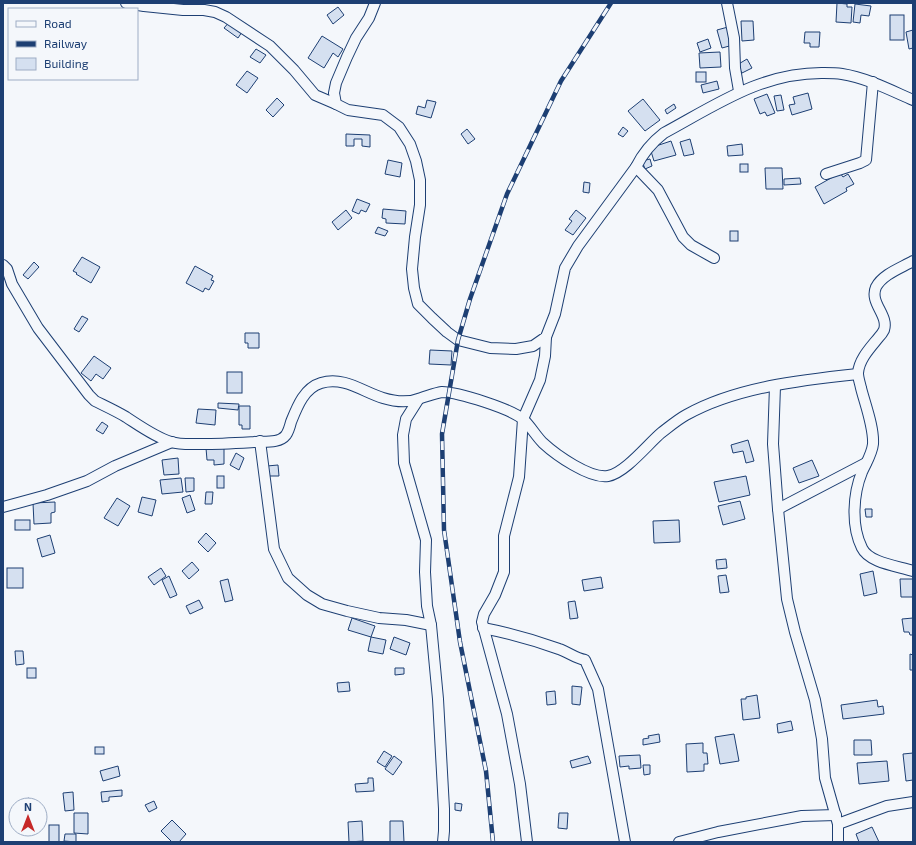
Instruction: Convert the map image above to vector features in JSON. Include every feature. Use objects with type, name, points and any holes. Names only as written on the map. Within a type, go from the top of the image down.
[{"type":"street","points":[[126,3],[183,10],[204,10],[216,12],[270,46],[294,70],[315,95],[348,110],[384,115],[399,127],[410,144],[416,160],[420,180],[420,205],[412,269],[414,288],[418,304],[447,332],[458,340],[490,348],[516,349],[533,346],[546,337]]},
{"type":"street","points":[[336,104],[334,93],[336,83],[356,38],[369,18],[375,3]]},
{"type":"street","points":[[727,3],[734,38],[735,68],[739,91]]},
{"type":"street","points":[[527,842],[520,784],[507,714],[483,628],[484,614],[495,595],[504,572],[504,536],[520,477],[523,419],[540,380],[545,356],[546,337],[555,314],[565,268],[578,246],[636,167],[653,141],[664,133],[739,91],[774,79],[815,73],[842,74],[873,82],[913,100]]},
{"type":"street","points":[[826,174],[866,160],[873,82]]},
{"type":"street","points":[[636,167],[658,190],[683,237],[691,245],[714,258]]},
{"type":"street","points":[[913,261],[881,280],[876,287],[874,294],[884,323],[884,330],[861,362],[858,374],[872,431],[873,444],[871,454],[866,462],[858,483],[855,504],[856,529],[862,550],[874,560],[913,571]]},
{"type":"street","points":[[3,265],[7,269],[12,284],[38,328],[89,395],[142,427],[172,442],[184,444],[232,444],[278,441],[286,435],[301,400],[313,386],[323,382],[340,381],[382,398],[405,402],[418,400],[443,392],[464,396],[514,413],[523,419],[543,443],[567,460],[585,471],[606,476],[615,474],[638,457],[661,433],[685,416],[713,402],[744,392],[809,379],[858,374]]},
{"type":"street","points":[[775,386],[773,444],[787,599],[815,700],[822,739],[825,778],[837,819],[838,842]]},
{"type":"street","points":[[418,400],[406,419],[403,435],[404,463],[425,535],[427,606],[431,625],[438,699],[444,809],[443,842]]},
{"type":"street","points":[[260,441],[274,549],[288,578],[307,595],[322,604],[379,618],[406,620],[431,625]]},
{"type":"street","points":[[3,507],[47,495],[87,481],[115,466],[172,442]]},
{"type":"street","points":[[778,509],[866,462]]},
{"type":"street","points":[[483,628],[521,636],[560,649],[579,659],[585,660],[598,688],[626,842]]},
{"type":"street","points":[[679,842],[781,819],[802,816],[837,819],[888,806],[913,802]]},
{"type":"building","points":[[837,3],[847,4],[847,7],[852,7],[851,23],[836,22]]},
{"type":"building","points":[[855,4],[871,6],[869,16],[861,15],[860,23],[853,22]]},
{"type":"building","points":[[338,7],[344,15],[333,24],[327,15]]},
{"type":"building","points":[[890,15],[904,15],[904,40],[890,40]]},
{"type":"building","points":[[231,20],[244,29],[238,38],[224,28]]},
{"type":"building","points":[[741,21],[753,21],[754,40],[742,41]]},
{"type":"building","points":[[728,27],[733,45],[722,48],[717,30]]},
{"type":"building","points":[[913,30],[913,48],[909,49],[906,32]]},
{"type":"building","points":[[805,32],[820,32],[819,47],[810,47],[810,43],[804,43]]},
{"type":"building","points":[[322,36],[343,49],[338,57],[333,53],[324,68],[308,58]]},
{"type":"building","points":[[708,39],[711,48],[700,52],[697,43]]},
{"type":"building","points":[[256,49],[266,55],[260,63],[250,57]]},
{"type":"building","points":[[720,52],[721,67],[700,68],[699,53]]},
{"type":"building","points":[[747,59],[752,68],[742,73],[737,65]]},
{"type":"building","points":[[247,71],[258,78],[247,93],[236,85]]},
{"type":"building","points":[[696,72],[706,72],[706,82],[696,82]]},
{"type":"building","points":[[717,81],[719,89],[703,93],[701,85]]},
{"type":"building","points":[[808,93],[812,109],[792,115],[789,105],[795,104],[793,97]]},
{"type":"building","points":[[767,94],[775,113],[767,116],[765,112],[760,114],[754,99]]},
{"type":"building","points":[[781,95],[784,110],[777,111],[774,96]]},
{"type":"building","points":[[277,98],[284,105],[273,117],[266,110]]},
{"type":"building","points":[[643,99],[660,120],[645,131],[628,111]]},
{"type":"building","points":[[427,100],[436,102],[431,118],[416,114],[418,106],[425,108]]},
{"type":"building","points":[[674,104],[676,108],[667,114],[665,110]]},
{"type":"building","points":[[623,127],[628,131],[623,137],[618,134]]},
{"type":"building","points":[[467,129],[475,139],[468,144],[461,134]]},
{"type":"building","points":[[346,134],[370,135],[370,147],[362,146],[362,139],[354,139],[354,146],[346,146]]},
{"type":"building","points":[[690,139],[694,154],[684,156],[680,142]]},
{"type":"building","points":[[671,141],[676,155],[654,161],[650,148]]},
{"type":"building","points":[[742,144],[743,155],[728,156],[727,146]]},
{"type":"building","points":[[650,159],[652,166],[645,169],[642,161]]},
{"type":"building","points":[[388,160],[402,163],[400,177],[385,174]]},
{"type":"building","points":[[740,164],[748,164],[748,172],[740,172]]},
{"type":"building","points":[[765,168],[782,168],[783,189],[766,189]]},
{"type":"building","points":[[840,173],[843,177],[848,174],[854,184],[846,188],[847,191],[824,204],[815,187]]},
{"type":"building","points":[[800,178],[801,184],[784,185],[784,179]]},
{"type":"building","points":[[584,182],[590,183],[589,193],[583,192]]},
{"type":"building","points":[[357,199],[370,204],[366,212],[361,210],[359,214],[352,211]]},
{"type":"building","points":[[383,209],[406,211],[405,224],[386,223],[386,219],[382,218]]},
{"type":"building","points":[[346,210],[352,218],[338,230],[332,222]]},
{"type":"building","points":[[576,210],[586,218],[573,235],[565,230],[572,221],[569,219]]},
{"type":"building","points":[[378,227],[388,231],[385,236],[375,233]]},
{"type":"building","points":[[730,231],[738,231],[738,241],[730,241]]},
{"type":"building","points":[[82,257],[100,267],[91,283],[73,271]]},
{"type":"building","points":[[34,262],[39,267],[28,279],[23,275]]},
{"type":"building","points":[[195,266],[213,276],[211,280],[214,281],[209,290],[205,288],[203,292],[186,283]]},
{"type":"building","points":[[82,316],[88,319],[79,332],[74,329]]},
{"type":"building","points":[[245,333],[259,333],[259,348],[248,348],[248,343],[245,343]]},
{"type":"building","points":[[430,350],[452,351],[451,365],[429,364]]},
{"type":"building","points":[[94,356],[111,368],[103,379],[96,374],[91,381],[81,373]]},
{"type":"building","points":[[227,372],[242,372],[242,393],[227,393]]},
{"type":"building","points":[[218,403],[239,404],[238,410],[218,408]]},
{"type":"building","points":[[239,406],[250,406],[250,429],[242,429],[242,425],[239,425]]},
{"type":"building","points":[[198,409],[216,410],[215,425],[196,423]]},
{"type":"building","points":[[102,422],[108,426],[103,434],[96,430]]},
{"type":"building","points":[[748,440],[754,461],[746,463],[743,451],[733,453],[731,445]]},
{"type":"building","points":[[224,447],[224,464],[214,465],[214,460],[207,460],[206,448]]},
{"type":"building","points":[[236,453],[244,458],[239,470],[230,465]]},
{"type":"building","points":[[178,458],[179,474],[164,475],[162,460]]},
{"type":"building","points":[[812,460],[819,476],[799,483],[793,468]]},
{"type":"building","points":[[278,465],[279,476],[268,476],[267,466]]},
{"type":"building","points":[[217,476],[224,476],[224,488],[217,488]]},
{"type":"building","points":[[746,476],[750,495],[719,502],[714,482]]},
{"type":"building","points":[[181,478],[183,492],[162,494],[160,480]]},
{"type":"building","points":[[185,478],[194,478],[194,491],[186,492]]},
{"type":"building","points":[[206,492],[213,492],[212,504],[205,504]]},
{"type":"building","points":[[190,495],[195,510],[187,513],[182,498]]},
{"type":"building","points":[[142,497],[156,500],[152,516],[138,512]]},
{"type":"building","points":[[117,498],[130,506],[118,526],[104,518]]},
{"type":"building","points":[[740,501],[745,519],[723,525],[718,506]]},
{"type":"building","points":[[55,502],[55,512],[51,513],[51,523],[34,524],[33,503]]},
{"type":"building","points":[[865,509],[872,509],[872,517],[866,517]]},
{"type":"building","points":[[15,520],[30,520],[30,530],[15,530]]},
{"type":"building","points":[[679,520],[680,542],[654,543],[653,521]]},
{"type":"building","points":[[206,533],[216,543],[208,552],[198,542]]},
{"type":"building","points":[[50,535],[55,553],[42,557],[37,539]]},
{"type":"building","points":[[726,559],[727,568],[717,569],[716,560]]},
{"type":"building","points":[[192,562],[199,570],[189,579],[182,571]]},
{"type":"building","points":[[7,568],[23,568],[23,588],[7,588]]},
{"type":"building","points":[[161,568],[166,576],[154,585],[148,577]]},
{"type":"building","points":[[873,571],[877,593],[864,596],[860,574]]},
{"type":"building","points":[[726,575],[729,592],[720,593],[718,576]]},
{"type":"building","points":[[169,576],[177,595],[170,598],[162,580]]},
{"type":"building","points":[[601,577],[603,588],[584,591],[582,580]]},
{"type":"building","points":[[228,579],[233,600],[225,602],[220,581]]},
{"type":"building","points":[[900,579],[913,579],[913,597],[901,597]]},
{"type":"building","points":[[199,600],[203,608],[190,614],[186,606]]},
{"type":"building","points":[[575,601],[578,618],[570,619],[568,602]]},
{"type":"building","points":[[352,618],[375,626],[371,637],[348,630]]},
{"type":"building","points":[[913,618],[913,635],[910,635],[909,632],[904,632],[902,619]]},
{"type":"building","points":[[371,637],[386,640],[383,654],[368,651]]},
{"type":"building","points":[[394,637],[410,643],[406,655],[390,649]]},
{"type":"building","points":[[15,651],[23,651],[24,664],[16,665]]},
{"type":"building","points":[[910,654],[913,655],[913,670],[910,670]]},
{"type":"building","points":[[27,668],[36,668],[36,678],[27,678]]},
{"type":"building","points":[[395,668],[404,668],[404,674],[395,675]]},
{"type":"building","points":[[349,682],[350,691],[338,692],[337,683]]},
{"type":"building","points":[[572,686],[582,687],[580,705],[572,704]]},
{"type":"building","points":[[555,691],[556,704],[547,705],[546,692]]},
{"type":"building","points":[[757,695],[760,718],[743,720],[741,699],[746,699],[746,697]]},
{"type":"building","points":[[877,700],[878,707],[883,706],[884,714],[843,719],[841,705]]},
{"type":"building","points":[[791,721],[793,730],[778,733],[777,724]]},
{"type":"building","points":[[659,734],[660,742],[643,745],[643,739],[649,738],[648,736]]},
{"type":"building","points":[[734,734],[739,761],[720,764],[715,737]]},
{"type":"building","points":[[854,740],[871,740],[872,755],[854,755]]},
{"type":"building","points":[[703,743],[703,753],[707,753],[708,764],[704,764],[704,771],[687,772],[686,744]]},
{"type":"building","points":[[95,747],[104,747],[104,754],[95,754]]},
{"type":"building","points":[[384,751],[392,756],[385,767],[377,762]]},
{"type":"building","points":[[913,753],[913,780],[906,781],[903,754]]},
{"type":"building","points":[[640,755],[641,768],[629,769],[629,766],[620,767],[619,756]]},
{"type":"building","points":[[394,756],[402,762],[393,775],[385,769]]},
{"type":"building","points":[[588,756],[591,763],[572,768],[570,761]]},
{"type":"building","points":[[887,761],[889,781],[859,784],[857,763]]},
{"type":"building","points":[[643,765],[650,765],[650,774],[644,775]]},
{"type":"building","points":[[118,766],[120,776],[103,781],[100,771]]},
{"type":"building","points":[[368,778],[373,778],[374,791],[356,792],[355,784],[368,783]]},
{"type":"building","points":[[122,790],[122,796],[109,797],[109,801],[102,802],[101,792]]},
{"type":"building","points":[[73,792],[74,810],[65,811],[63,793]]},
{"type":"building","points":[[154,801],[157,808],[149,812],[145,805]]},
{"type":"building","points":[[455,803],[462,804],[461,811],[455,810]]},
{"type":"building","points":[[74,813],[88,813],[88,834],[74,833]]},
{"type":"building","points":[[559,813],[568,813],[567,829],[558,828]]},
{"type":"building","points":[[172,820],[186,834],[179,842],[172,842],[161,831]]},
{"type":"building","points":[[362,821],[363,841],[349,842],[348,822]]},
{"type":"building","points":[[390,821],[403,821],[404,842],[390,842]]},
{"type":"building","points":[[49,825],[59,825],[59,842],[49,842]]},
{"type":"building","points":[[872,827],[879,842],[859,842],[856,834]]},
{"type":"building","points":[[65,834],[76,834],[76,842],[64,841]]},
{"type":"railway","points":[[493,842],[486,771],[460,642],[444,530],[442,434],[458,340],[470,299],[507,194],[561,81],[611,3]]}]
